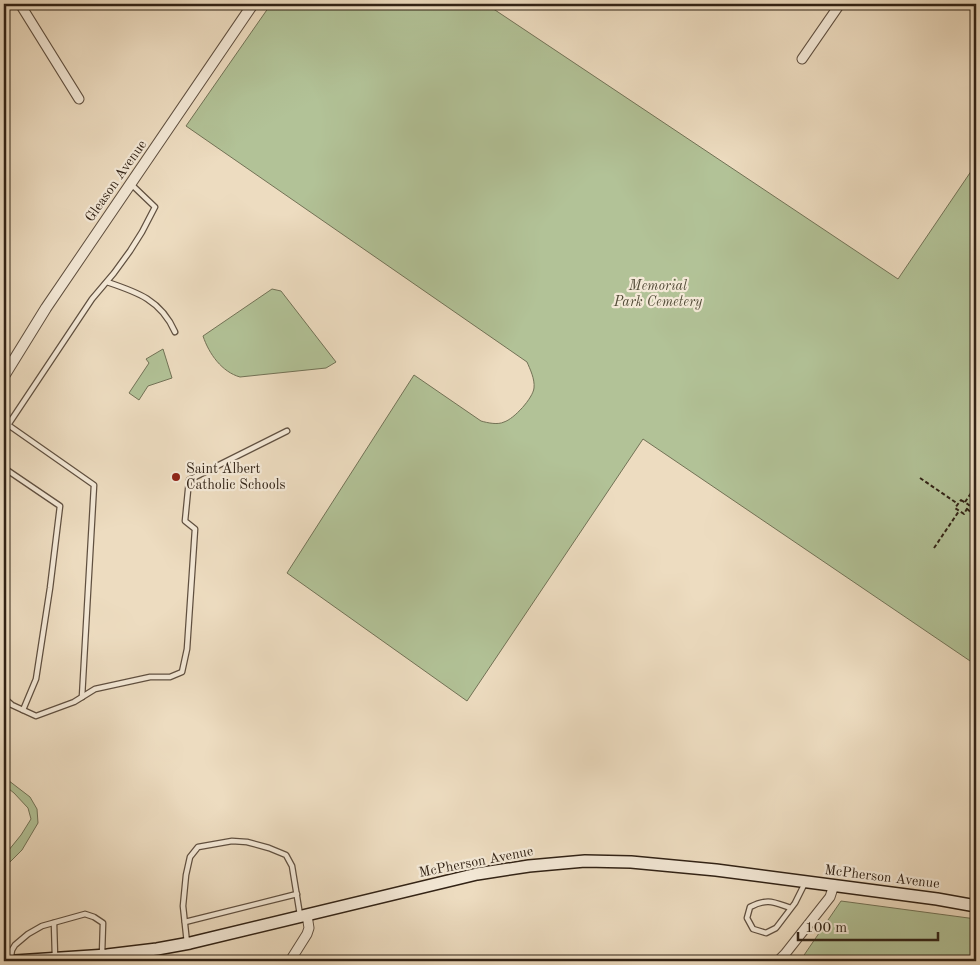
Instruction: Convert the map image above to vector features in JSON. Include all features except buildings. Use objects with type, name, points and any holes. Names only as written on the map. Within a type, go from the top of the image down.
[{"type":"main road","name":"McPherson Avenue","points":[[15,961],[102,956],[187,944],[477,874],[553,863],[585,861],[659,864],[716,870],[937,898],[976,906]]},
{"type":"street","points":[[20,4],[79,99]]},
{"type":"street","name":"Gleason Avenue","points":[[4,376],[46,308],[253,4]]},
{"type":"street","points":[[802,60],[840,4]]},
{"type":"street","points":[[778,961],[830,898],[834,886]]},
{"type":"street","points":[[290,961],[309,928],[304,916]]},
{"type":"lane","points":[[4,431],[6,423],[92,299],[130,251],[155,208],[131,183]]},
{"type":"lane","points":[[106,282],[135,292],[156,304],[164,312],[175,332]]},
{"type":"lane","points":[[6,423],[94,485],[82,697]]},
{"type":"lane","points":[[4,698],[12,705],[36,716],[74,702],[95,689],[150,676],[170,677],[182,672],[186,649],[195,529],[184,522],[189,480],[287,431]]},
{"type":"lane","points":[[4,468],[60,506],[36,679],[23,710]]},
{"type":"lane","points":[[187,944],[183,906],[186,875],[190,857],[198,847],[232,841],[247,842],[286,855],[292,866],[297,894],[304,916]]},
{"type":"lane","points":[[791,908],[769,901],[758,903],[750,907],[747,918],[753,929],[766,933],[776,928],[795,903],[806,882]]},
{"type":"lane","points":[[185,922],[297,894]]},
{"type":"lane","points":[[10,961],[15,945],[28,934],[42,926],[86,914],[102,923],[102,956]]},
{"type":"lane","points":[[54,923],[55,959]]},
{"type":"path","points":[[920,478],[958,504]]},
{"type":"path","points":[[965,502],[976,486]]},
{"type":"path","points":[[961,500],[965,502],[969,505],[964,514],[955,508],[961,500]]},
{"type":"path","points":[[967,509],[976,516]]},
{"type":"path","points":[[934,548],[959,511]]},
{"type":"green space","name":"Memorial Park Cemetery","points":[[271,4],[486,4],[898,279],[976,164],[976,665],[643,439],[467,701],[287,573],[414,375],[481,421],[493,423],[504,422],[518,413],[533,392],[534,385],[527,362],[186,126]]},
{"type":"green space","points":[[272,289],[281,291],[336,362],[326,368],[240,377],[233,375],[222,367],[209,349],[203,336]]},
{"type":"green space","points":[[163,349],[172,378],[148,386],[139,400],[129,393],[149,363],[146,359]]},
{"type":"green space","points":[[4,777],[30,797],[37,809],[38,823],[22,850],[4,868],[4,856],[31,819],[28,808],[4,785]]},
{"type":"green space","points":[[841,901],[976,919],[976,961],[800,961]]},
{"type":"place","name":"Saint Albert Catholic Schools","points":[[176,477]]}]
